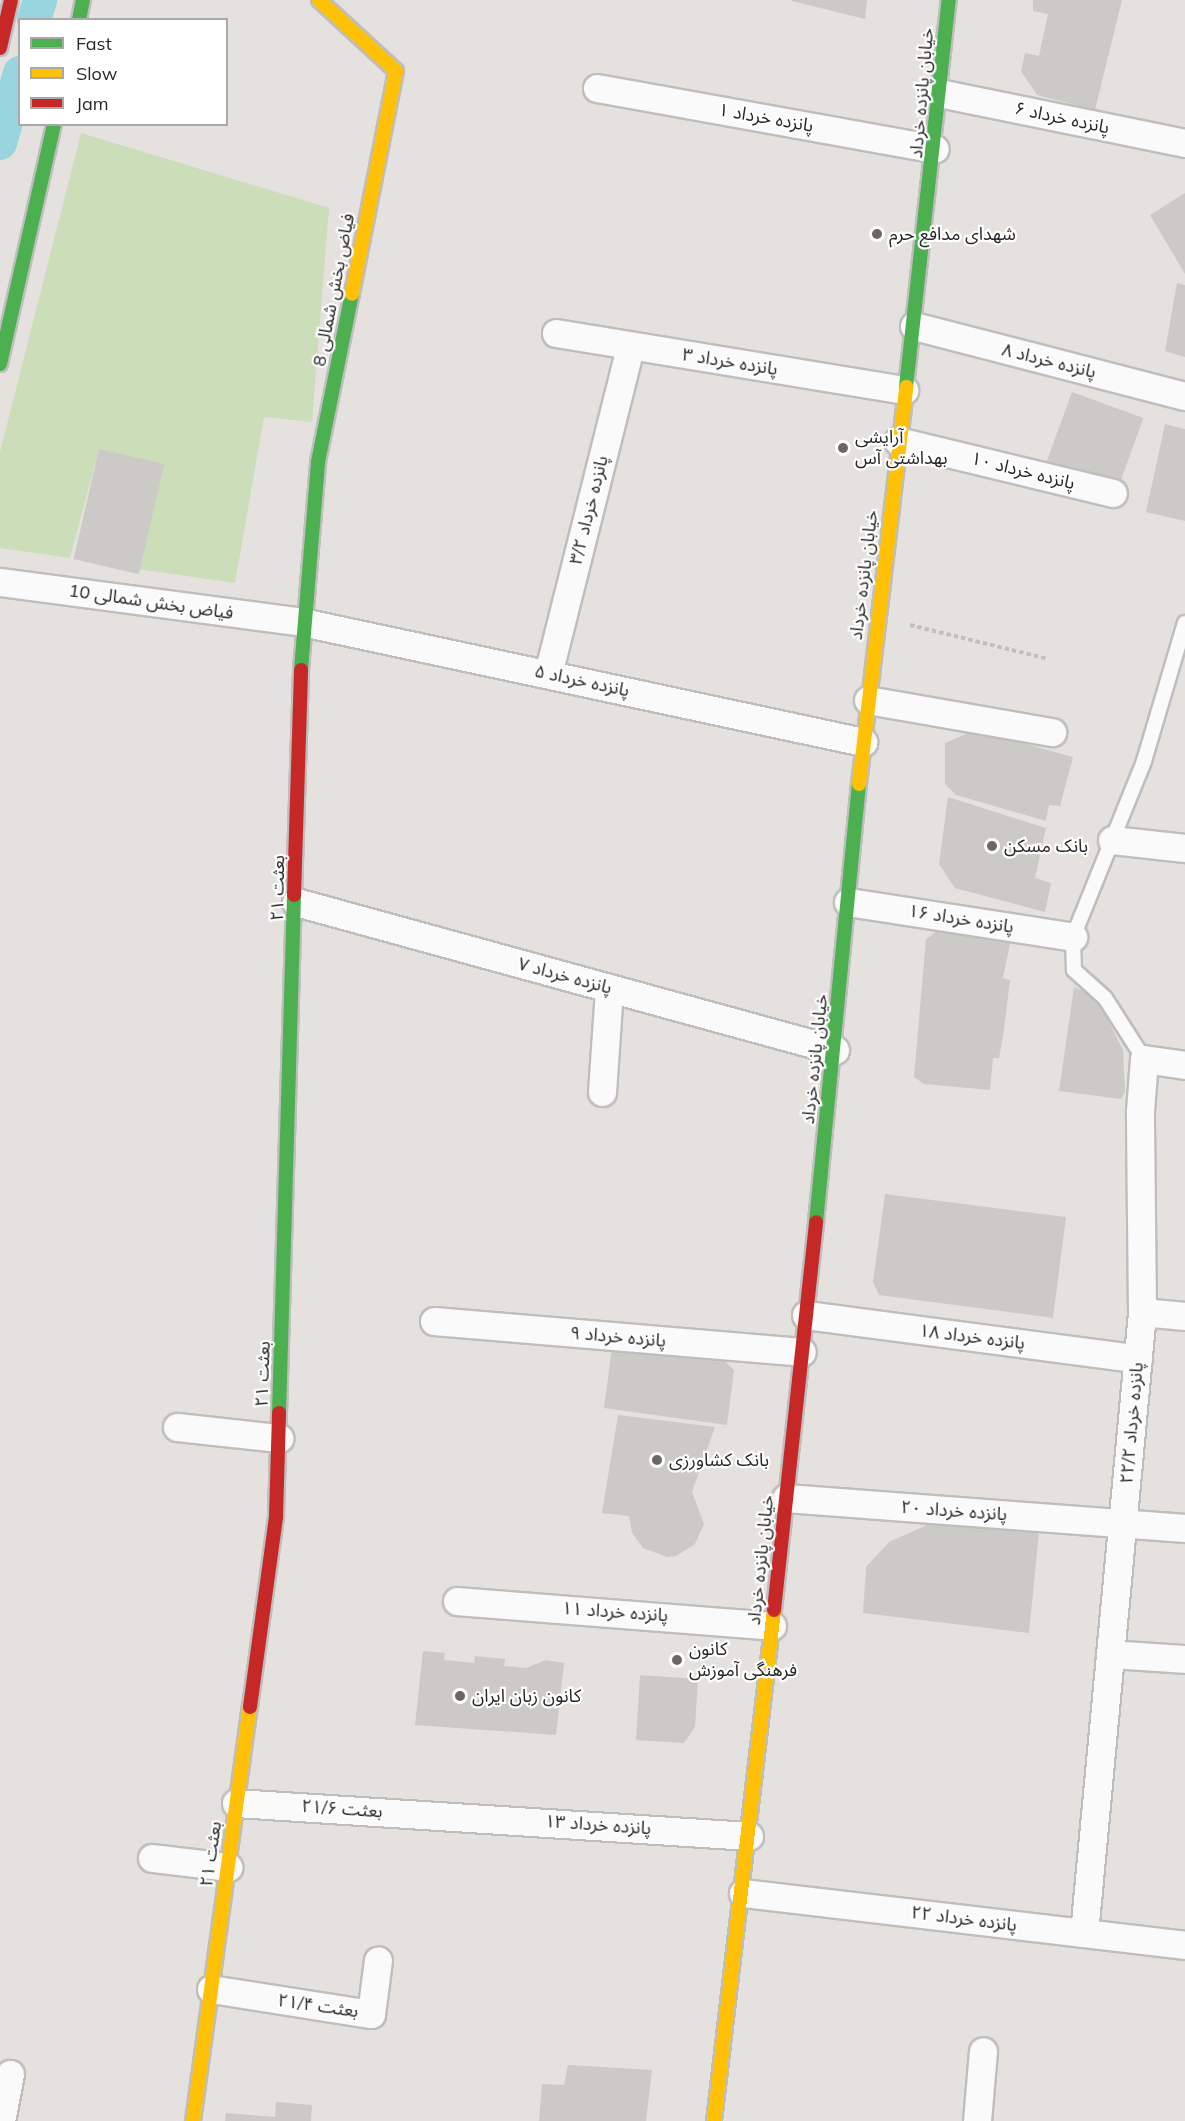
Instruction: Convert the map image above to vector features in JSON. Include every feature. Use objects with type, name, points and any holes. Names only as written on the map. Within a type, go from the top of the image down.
[{"type":"street","points":[[0,48],[11,0]]},
{"type":"street","points":[[80,18],[84,0]]},
{"type":"street","name":"فیاض بخش شمالی 8","points":[[302,622],[318,462],[396,71],[319,0]]},
{"type":"street","name":"خیابان پانزده خرداد","points":[[714,2121],[743,1893],[835,1050],[863,742],[935,149],[949,0]]},
{"type":"street","name":"پانزده خرداد ۱","points":[[597,88],[935,149]]},
{"type":"street","name":"پانزده خرداد ۶","points":[[939,93],[1185,143]]},
{"type":"street","points":[[0,364],[16,261],[53,126]]},
{"type":"street","name":"پانزده خرداد ۸","points":[[914,326],[1185,396]]},
{"type":"street","name":"پانزده خرداد ۳","points":[[556,333],[630,347],[904,390]]},
{"type":"street","name":"پانزده خرداد ۳/۲","points":[[548,674],[630,347]]},
{"type":"street","name":"پانزده خرداد ۱۰","points":[[898,441],[1113,492]]},
{"type":"street","name":"فیاض بخش شمالی 10","points":[[0,582],[302,622]]},
{"type":"street","name":"پانزده خرداد ۵","points":[[302,622],[863,742]]},
{"type":"street","name":"بعثت ۲۱","points":[[193,2121],[276,1516],[296,902],[302,622]]},
{"type":"street","points":[[868,700],[1052,732]]},
{"type":"street","points":[[1112,840],[1185,848]]},
{"type":"street","name":"پانزده خرداد ۷","points":[[296,902],[835,1050]]},
{"type":"street","name":"پانزده خرداد ۱۶","points":[[848,902],[1073,937]]},
{"type":"street","points":[[602,1092],[609,988]]},
{"type":"street","points":[[1144,1059],[1185,1065]]},
{"type":"street","name":"پانزده خرداد ۲۲/۲","points":[[1084,1933],[1142,1312],[1140,1111],[1144,1059]]},
{"type":"street","points":[[1142,1312],[1185,1316]]},
{"type":"street","name":"پانزده خرداد ۱۸","points":[[806,1315],[1138,1359]]},
{"type":"street","name":"پانزده خرداد ۹","points":[[434,1321],[802,1352]]},
{"type":"street","points":[[177,1427],[279,1438]]},
{"type":"street","name":"پانزده خرداد ۲۰","points":[[786,1498],[1185,1528]]},
{"type":"street","name":"پانزده خرداد ۱۱","points":[[457,1601],[772,1626]]},
{"type":"street","points":[[1110,1654],[1185,1659]]},
{"type":"street","name":"بعثت ۲۱/۶","points":[[236,1803],[447,1816]]},
{"type":"street","name":"پانزده خرداد ۱۳","points":[[447,1816],[749,1836]]},
{"type":"street","points":[[152,1858],[228,1867]]},
{"type":"street","name":"پانزده خرداد ۲۲","points":[[743,1893],[1185,1945]]},
{"type":"street","name":"بعثت ۲۱/۴","points":[[211,1989],[371,2014],[378,1960]]},
{"type":"street","points":[[977,2121],[983,2051]]},
{"type":"street","points":[[1,2121],[10,2074]]},
{"type":"lane","points":[[1144,1059],[1105,998],[1074,970],[1073,937],[1144,761],[1185,623]]},
{"type":"path","points":[[877,618],[1048,659]]},
{"type":"green space","points":[[81,133],[329,208],[312,422],[264,417],[235,583],[138,569],[99,449],[70,558],[0,548],[0,452]]},
{"type":"building","points":[[792,0],[867,0],[865,19],[792,1]]},
{"type":"building","points":[[1033,0],[1122,0],[1095,110],[1037,95],[1021,71],[1025,53],[1039,56],[1048,14],[1033,11]]},
{"type":"building","points":[[1185,193],[1185,274],[1150,215]]},
{"type":"building","points":[[1177,283],[1185,285],[1185,357],[1165,351]]},
{"type":"building","points":[[1072,392],[1143,418],[1116,493],[1045,467]]},
{"type":"building","points":[[1165,424],[1185,429],[1185,521],[1146,512]]},
{"type":"building","points":[[99,449],[164,464],[139,574],[74,559]]},
{"type":"building","points":[[975,730],[1073,757],[1060,806],[1049,805],[1046,821],[956,795],[945,784],[945,743]]},
{"type":"building","name":"بانک مسکن","points":[[948,797],[1046,828],[1035,878],[1051,883],[1045,912],[955,888],[939,864]]},
{"type":"building","points":[[945,926],[1011,939],[1003,978],[1010,980],[1003,1037],[999,1058],[993,1058],[990,1090],[924,1084],[914,1077],[926,939]]},
{"type":"building","points":[[1074,987],[1085,992],[1102,1008],[1123,1050],[1125,1092],[1121,1099],[1059,1091]]},
{"type":"building","points":[[885,1194],[1066,1217],[1053,1318],[879,1295],[873,1282]]},
{"type":"building","points":[[613,1340],[711,1348],[734,1370],[727,1425],[604,1408]]},
{"type":"building","name":"بانک کشاورزی","points":[[618,1415],[715,1427],[692,1492],[704,1524],[695,1544],[676,1556],[667,1557],[643,1548],[632,1533],[629,1516],[602,1513]]},
{"type":"building","points":[[929,1524],[1039,1532],[1029,1633],[863,1613],[866,1567],[889,1542]]},
{"type":"building","points":[[423,1651],[445,1653],[444,1660],[474,1663],[475,1656],[505,1659],[504,1666],[526,1668],[546,1660],[564,1663],[556,1735],[415,1725]]},
{"type":"building","points":[[640,1675],[698,1679],[695,1727],[684,1743],[636,1740]]},
{"type":"building","points":[[568,2065],[652,2070],[646,2121],[539,2121],[542,2084],[564,2085]]},
{"type":"building","points":[[276,2102],[312,2105],[311,2121],[225,2121],[226,2113],[275,2117]]},
{"type":"waterway","points":[[35,18],[40,0]]},
{"type":"waterway","points":[[0,143],[18,80]]},
{"type":"traffic: fast","points":[[79,18],[83,0]]},
{"type":"traffic: fast","points":[[906,387],[949,0]]},
{"type":"traffic: fast","points":[[0,364],[54,126]]},
{"type":"traffic: fast","points":[[301,670],[318,462],[352,294]]},
{"type":"traffic: fast","points":[[816,1222],[859,784]]},
{"type":"traffic: fast","points":[[279,1413],[294,895]]},
{"type":"traffic: slow","points":[[319,0],[396,71],[352,294]]},
{"type":"traffic: slow","points":[[859,784],[906,387]]},
{"type":"traffic: slow","points":[[714,2121],[774,1610]]},
{"type":"traffic: slow","points":[[193,2121],[250,1707]]},
{"type":"traffic: jam","points":[[0,48],[11,0]]},
{"type":"traffic: jam","points":[[294,895],[301,670]]},
{"type":"traffic: jam","points":[[774,1610],[816,1222]]},
{"type":"traffic: jam","points":[[250,1707],[276,1516],[279,1413]]},
{"type":"place","name":"شهدای مدافع حرم","points":[[877,234]]},
{"type":"place","name":"آرایشی بهداشتی آس","points":[[843,448]]},
{"type":"place","name":"بانک مسکن","points":[[992,846]]},
{"type":"place","name":"بانک کشاورزی","points":[[657,1460]]},
{"type":"place","name":"کانون فرهنگی آموزش","points":[[677,1660]]},
{"type":"place","name":"کانون زبان ایران","points":[[460,1696]]}]
